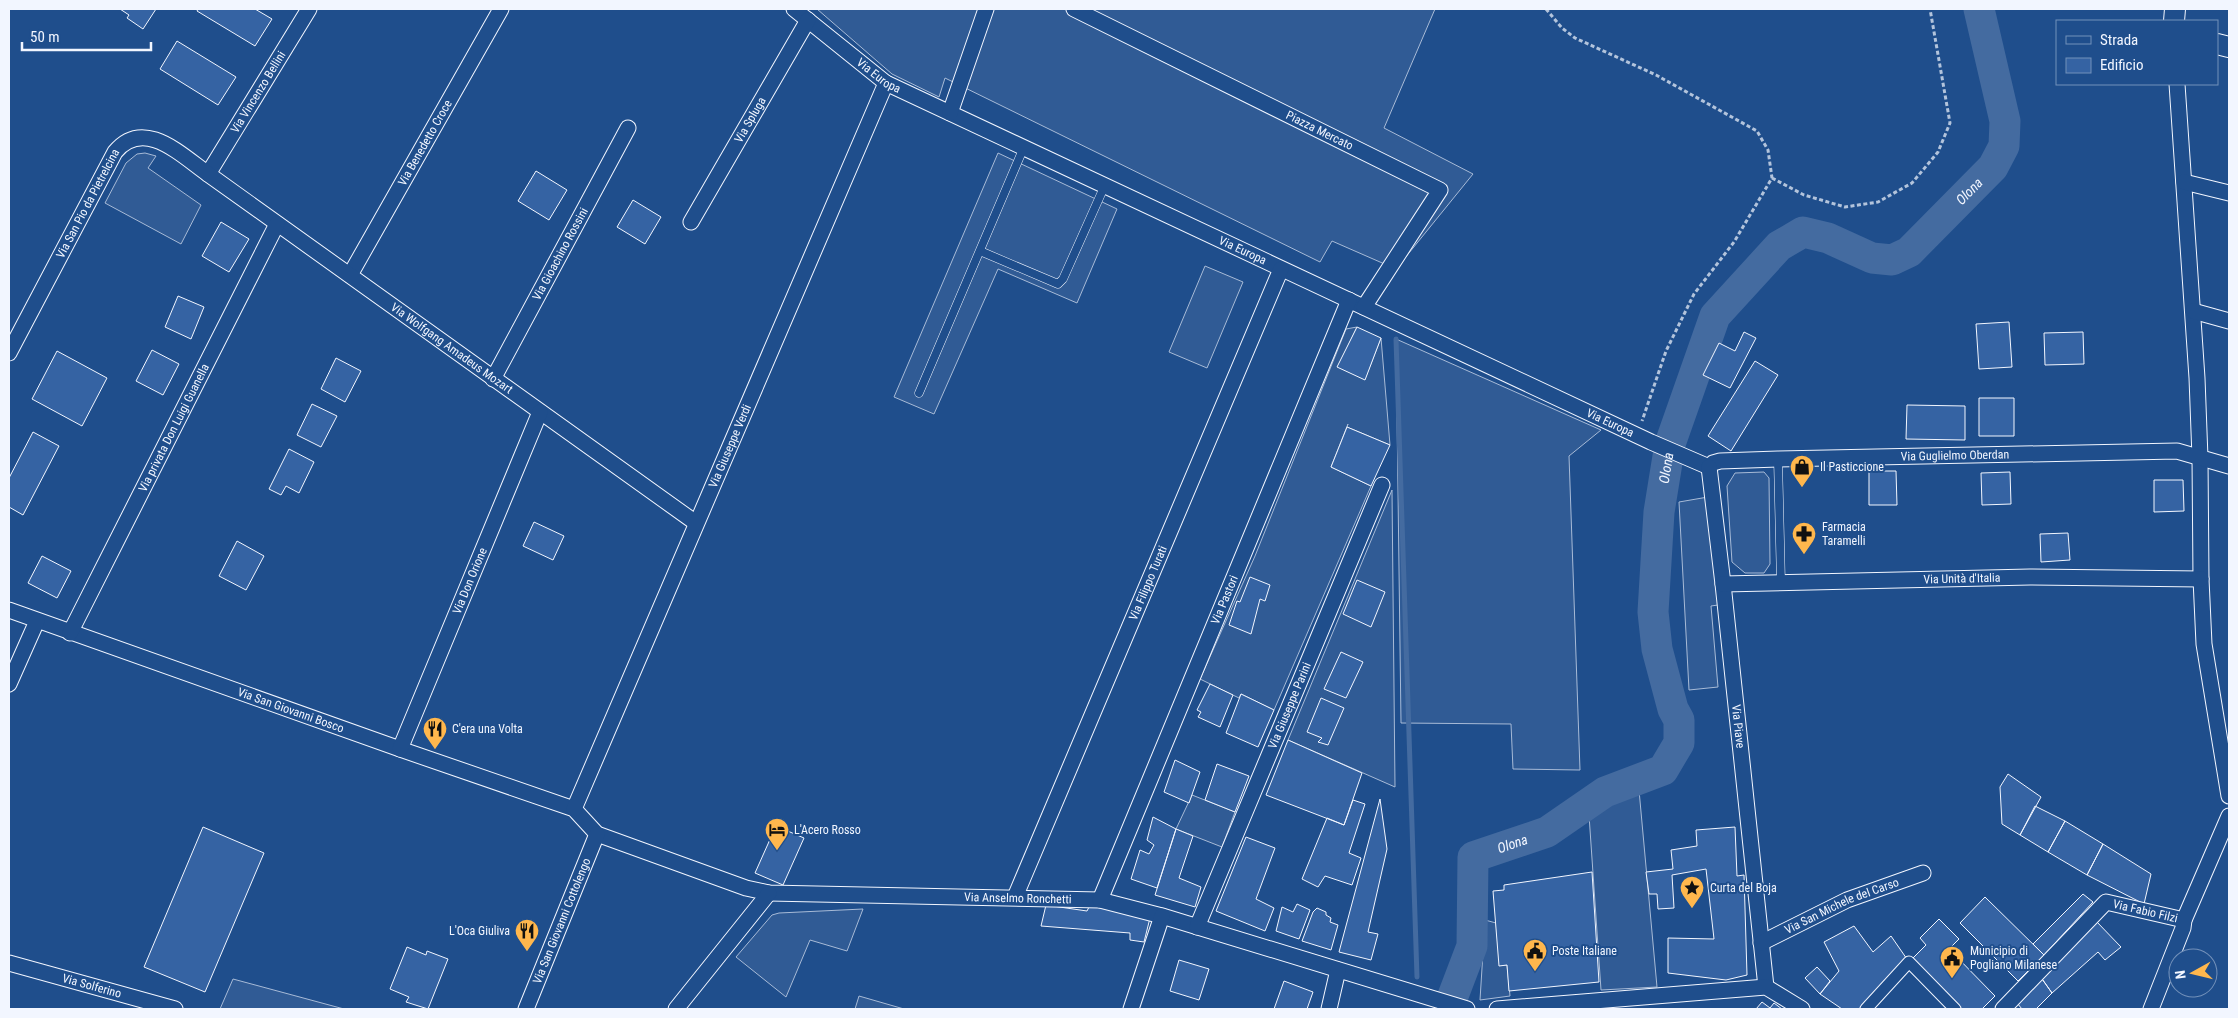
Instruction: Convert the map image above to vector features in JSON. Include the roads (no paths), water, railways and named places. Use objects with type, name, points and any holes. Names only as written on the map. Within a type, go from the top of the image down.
[{"type":"street","name":"Via Vincenzo Bellini","points":[[208,174],[309,9]]},
{"type":"street","name":"Via Benedetto Croce","points":[[350,275],[501,9]]},
{"type":"street","name":"Via Europa","points":[[794,9],[886,83],[1644,439],[1709,466]]},
{"type":"street","points":[[950,113],[986,9]]},
{"type":"street","name":"Piazza Mercato","points":[[1074,9],[1440,190],[1364,307]]},
{"type":"street","name":"Via Spluga","points":[[692,222],[808,20]]},
{"type":"street","name":"Via Giuseppe Verdi","points":[[574,809],[886,83]]},
{"type":"street","points":[[2151,1009],[2183,928],[2184,920],[2229,816],[2229,796],[2204,644],[2201,579],[2200,458],[2193,312],[2177,85]]},
{"type":"street","name":"Via Gioachino Rossini","points":[[493,379],[628,128]]},
{"type":"street","name":"Via San Pio da Pietrelcina","points":[[9,353],[115,152],[122,144],[130,139],[141,137],[154,139],[208,174]]},
{"type":"street","name":"Via Wolfgang Amadeus Mozart","points":[[208,174],[696,523]]},
{"type":"street","points":[[2184,182],[2229,193]]},
{"type":"street","name":"Via privata Don Luigi Guanella","points":[[70,633],[277,224]]},
{"type":"street","name":"Via Filippo Turati","points":[[1015,897],[1281,269]]},
{"type":"street","name":"Via Pastori","points":[[1100,900],[1349,300]]},
{"type":"street","points":[[2193,312],[2229,321]]},
{"type":"street","name":"Via Don Orione","points":[[400,749],[540,412]]},
{"type":"street","name":"Via Guglielmo Oberdan","points":[[1709,466],[1720,461],[1778,459],[2177,451],[2229,466]]},
{"type":"street","name":"Via Piave","points":[[1709,466],[1766,987]]},
{"type":"street","name":"Via Giuseppe Parini","points":[[1197,927],[1382,485]]},
{"type":"street","name":"Via Unità d'Italia","points":[[1723,584],[2030,577],[2201,579]]},
{"type":"street","name":"Via San Giovanni Bosco","points":[[9,610],[574,809]]},
{"type":"street","points":[[9,684],[37,620]]},
{"type":"street","name":"Via Anselmo Ronchetti","points":[[574,809],[597,834],[746,888],[769,893],[1100,900],[1162,916],[1467,1009]]},
{"type":"street","name":"Via San Giovanni Cottolengo","points":[[526,1009],[597,834]]},
{"type":"street","name":"Via San Michele del Carso","points":[[1761,943],[1847,900],[1923,873]]},
{"type":"street","points":[[676,1009],[769,893]]},
{"type":"street","name":"Via Fabio Filzi","points":[[2003,1009],[2106,902],[2184,920]]},
{"type":"street","points":[[1131,1009],[1162,916]]},
{"type":"street","points":[[1866,1009],[1909,962],[1955,1009]]},
{"type":"street","name":"Via Solferino","points":[[9,963],[175,1009]]},
{"type":"street","points":[[1329,1009],[1338,970]]},
{"type":"street","points":[[1497,1009],[1766,987],[1802,1009]]},
{"type":"lane","points":[[919,393],[1024,147]]},
{"type":"lane","points":[[980,251],[1058,284],[1063,279],[1104,185]]},
{"type":"lane","points":[[1778,459],[1781,583]]},
{"type":"waterway","name":"Olona","points":[[1448,1009],[1472,946],[1473,857],[1547,832],[1605,792],[1663,770],[1679,743],[1679,720],[1673,709],[1657,649],[1653,612],[1659,512],[1670,444],[1715,316],[1779,246],[1803,232],[1828,238],[1872,258],[1892,260],[1909,252],[1993,167],[2004,146],[2005,121],[1979,9]]},
{"type":"waterway","points":[[1396,339],[1417,977]]},
{"type":"place","name":"Il Pasticcione","points":[[1802,488]]},
{"type":"place","name":"Farmacia Taramelli","points":[[1804,555]]},
{"type":"place","name":"C'era una Volta","points":[[435,750]]},
{"type":"place","name":"L'Acero Rosso","points":[[777,851]]},
{"type":"place","name":"Curta del Boja","points":[[1692,909]]},
{"type":"place","name":"L'Oca Giuliva","points":[[527,952]]},
{"type":"place","name":"Poste Italiane","points":[[1535,972]]},
{"type":"place","name":"Municipio di Pogliano Milanese","points":[[1952,979]]}]
